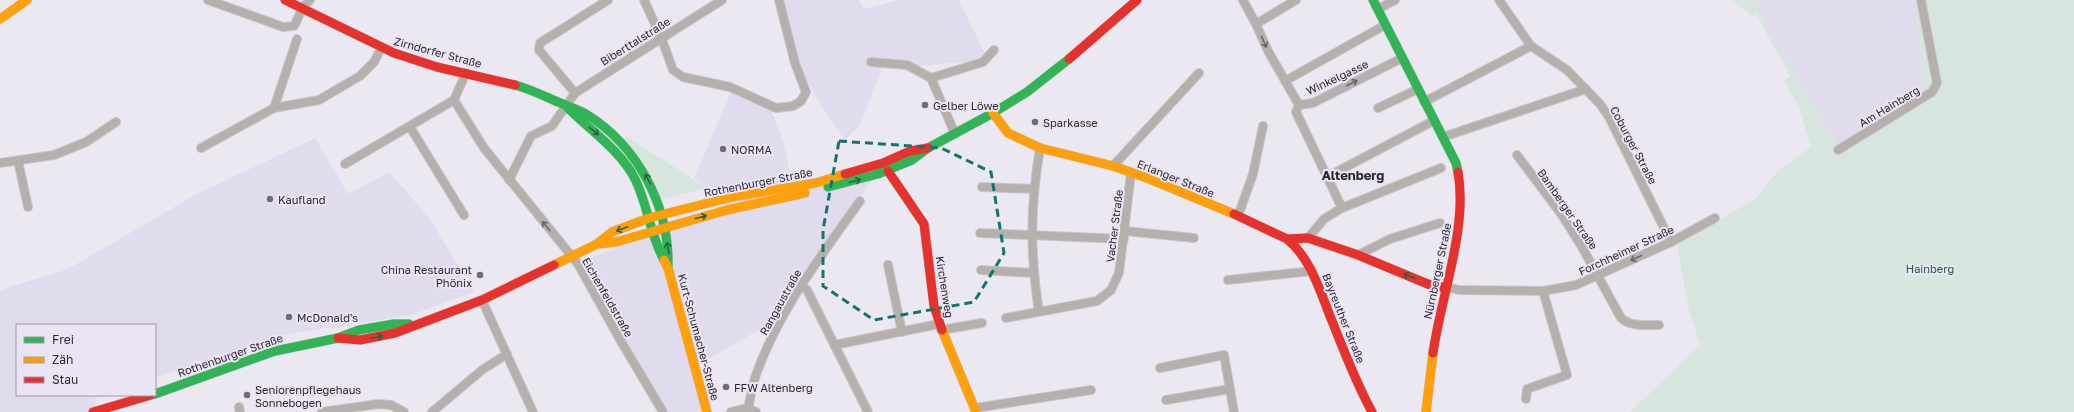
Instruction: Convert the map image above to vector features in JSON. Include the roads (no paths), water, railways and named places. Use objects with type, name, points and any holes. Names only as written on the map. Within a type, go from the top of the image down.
[{"type":"main road","points":[[0,19],[27,0]]},
{"type":"main road","name":"Zirndorfer Straße","points":[[286,0],[303,7],[381,49],[411,60],[519,86],[585,113],[622,142],[644,171],[654,194],[661,216]]},
{"type":"main road","name":"Rothenburger Straße","points":[[597,244],[616,242],[727,210],[855,181],[888,171],[912,160],[928,148],[993,113],[1027,92],[1076,54],[1137,0]]},
{"type":"main road","name":"Nürnberger Straße","points":[[1373,0],[1433,121],[1456,163],[1461,190],[1460,220],[1434,345],[1426,412]]},
{"type":"main road","name":"Zirndorfer Straße","points":[[565,106],[579,120],[601,136],[620,155],[635,180],[650,218]]},
{"type":"main road","name":"Erlanger Straße","points":[[993,113],[1008,133],[1040,148],[1113,166],[1238,216],[1287,239],[1308,238],[1358,255],[1435,287],[1446,287]]},
{"type":"main road","name":"Rothenburger Straße","points":[[156,394],[275,351],[338,338],[359,330],[394,324],[414,324],[482,300],[571,255],[597,244],[612,232],[650,218],[732,197],[816,183],[883,163],[910,151],[928,148]]},
{"type":"main road","name":"Kirchenweg","points":[[888,171],[924,224],[934,306],[940,327],[975,410]]},
{"type":"main road","name":"Kurt-Schumacher-Straße","points":[[661,216],[669,252],[668,268]]},
{"type":"main road","name":"Kurt-Schumacher-Straße","points":[[650,218],[659,254],[668,268],[707,412]]},
{"type":"main road","name":"Bayreuther Straße","points":[[1287,239],[1298,248],[1312,271],[1360,390],[1372,412]]},
{"type":"main road","points":[[93,412],[148,396]]},
{"type":"street","points":[[208,0],[283,27],[294,26],[303,7],[310,0]]},
{"type":"street","points":[[575,93],[539,50],[540,43],[608,0]]},
{"type":"street","points":[[644,0],[661,37],[673,70],[683,77],[730,87],[776,108],[793,106],[802,101],[806,92],[794,63],[779,0]]},
{"type":"street","name":"Biberttalstraße","points":[[565,106],[575,93],[661,37],[722,0]]},
{"type":"street","name":"Winkelgasse","points":[[1243,0],[1299,105],[1313,103],[1402,58]]},
{"type":"street","points":[[1256,24],[1296,0]]},
{"type":"street","points":[[1378,9],[1395,0]]},
{"type":"street","name":"Coburger Straße","points":[[1499,0],[1531,46],[1567,70],[1600,104],[1615,127],[1671,242]]},
{"type":"street","name":"Am Hainberg","points":[[1838,150],[1932,92],[1937,83],[1921,0]]},
{"type":"street","points":[[1285,81],[1386,25]]},
{"type":"street","points":[[274,108],[297,39]]},
{"type":"street","points":[[1424,102],[1531,46]]},
{"type":"street","points":[[201,148],[274,108],[319,100],[360,76],[374,62],[381,49]]},
{"type":"street","points":[[931,78],[983,62],[994,50]]},
{"type":"street","points":[[871,62],[907,65],[931,78],[955,134]]},
{"type":"street","points":[[345,164],[454,100],[466,73]]},
{"type":"street","points":[[1113,166],[1199,73]]},
{"type":"street","points":[[1443,137],[1586,89]]},
{"type":"street","points":[[1378,108],[1418,90]]},
{"type":"street","name":"Eichenfeldstraße","points":[[454,100],[484,148],[581,268],[622,343],[663,412]]},
{"type":"street","points":[[1299,105],[1296,112],[1342,208]]},
{"type":"street","points":[[510,180],[531,136],[552,126],[565,106]]},
{"type":"street","points":[[1328,177],[1433,121]]},
{"type":"street","points":[[0,163],[54,155],[86,142],[116,122]]},
{"type":"street","points":[[1238,216],[1253,174],[1263,126]]},
{"type":"street","points":[[410,127],[464,215]]},
{"type":"street","points":[[1039,312],[1033,273],[1032,235],[1033,189],[1040,148]]},
{"type":"street","name":"Bamberger Straße","points":[[1517,155],[1562,215],[1599,276],[1620,318],[1626,323],[1659,325]]},
{"type":"street","points":[[18,161],[28,207]]},
{"type":"street","points":[[1308,238],[1324,219],[1342,208],[1442,168]]},
{"type":"street","name":"Vacher Straße","points":[[1006,318],[1097,301],[1111,290],[1119,273],[1131,173]]},
{"type":"street","points":[[982,187],[1033,189]]},
{"type":"street","name":"Rangaustraße","points":[[731,412],[752,410],[755,376],[774,332],[800,285],[860,201]]},
{"type":"street","name":"Forchheimer Straße","points":[[1446,287],[1459,290],[1543,291],[1576,285],[1599,276],[1671,242],[1715,218]]},
{"type":"street","points":[[1358,255],[1390,239],[1440,223]]},
{"type":"street","points":[[980,233],[1032,235],[1124,235],[1194,238]]},
{"type":"street","points":[[888,266],[902,332]]},
{"type":"street","points":[[981,270],[1033,273]]},
{"type":"street","points":[[1228,280],[1312,271]]},
{"type":"street","points":[[800,285],[807,290],[868,412]]},
{"type":"street","points":[[1526,399],[1527,389],[1567,375],[1543,291]]},
{"type":"street","points":[[482,300],[533,412]]},
{"type":"street","points":[[834,345],[902,332],[982,323]]},
{"type":"street","points":[[432,412],[482,370],[507,354]]},
{"type":"street","points":[[1160,368],[1224,355],[1234,412]]},
{"type":"street","points":[[1166,400],[1230,389]]},
{"type":"street","points":[[975,410],[1091,390]]},
{"type":"street","points":[[322,412],[378,404],[391,405],[404,412]]},
{"type":"place","name":"Gelber Löwe","points":[[925,105]]},
{"type":"place","name":"Sparkasse","points":[[1035,122]]},
{"type":"place","name":"NORMA","points":[[723,149]]},
{"type":"place","name":"Kaufland","points":[[270,199]]},
{"type":"place","name":"China Restaurant Phönix","points":[[480,275]]},
{"type":"place","name":"McDonald's","points":[[289,317]]},
{"type":"place","name":"FFW Altenberg","points":[[726,387]]},
{"type":"place","name":"Seniorenpflegehaus Sonnebogen","points":[[247,395]]},
{"type":"district","name":"Altenberg","points":[[1353,175]]},
{"type":"park label","name":"Hainberg","points":[[1930,268]]}]
